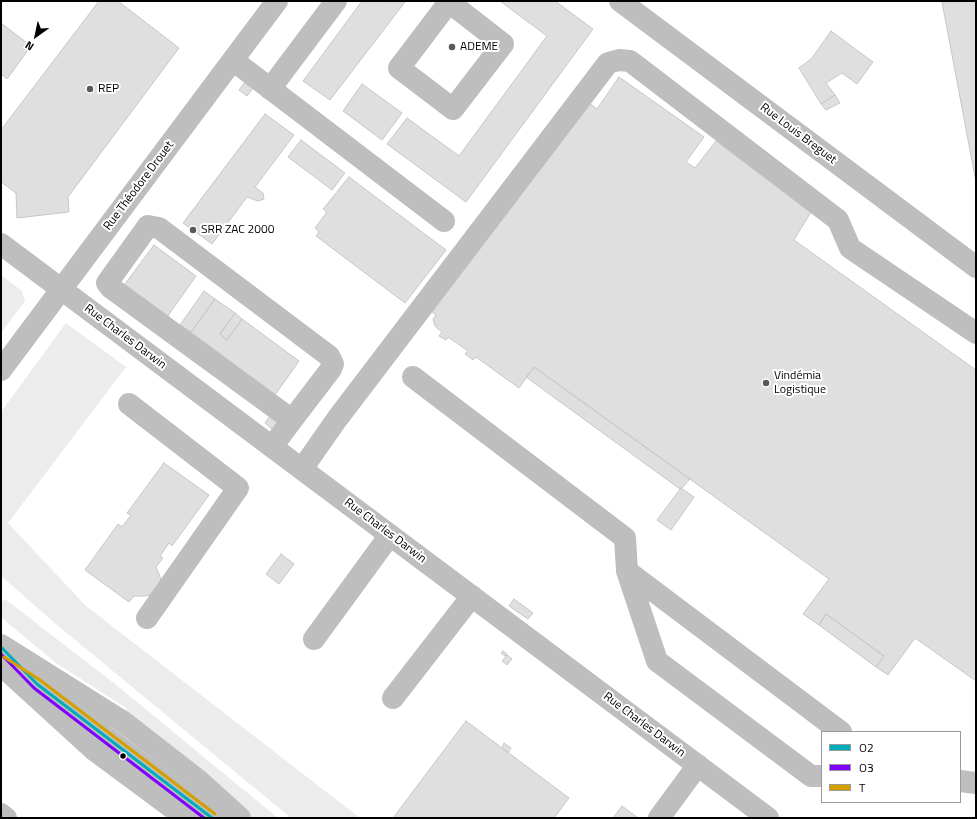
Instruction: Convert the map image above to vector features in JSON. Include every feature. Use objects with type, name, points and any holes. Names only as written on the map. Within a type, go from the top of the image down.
[{"type":"street","name":"Rue Théodore Drouet","points":[[1,370],[234,61],[276,1]]},
{"type":"street","points":[[270,89],[336,1]]},
{"type":"street","name":"Rue Louis Breguet","points":[[620,1],[976,267]]},
{"type":"street","points":[[448,2],[504,44],[453,110],[399,68],[448,2]]},
{"type":"street","points":[[302,469],[337,419],[608,63],[619,60],[630,62],[838,220],[850,248],[976,333]]},
{"type":"street","points":[[234,61],[444,221]]},
{"type":"street","points":[[272,447],[331,369],[332,364],[329,356],[158,228],[148,226],[107,283],[292,420]]},
{"type":"street","name":"Rue Charles Darwin","points":[[1,244],[698,765],[758,815]]},
{"type":"street","points":[[413,377],[625,538],[627,571],[657,661],[811,776],[821,776]]},
{"type":"street","points":[[129,404],[238,488],[147,618]]},
{"type":"street","points":[[314,639],[390,535]]},
{"type":"street","points":[[627,571],[840,731]]},
{"type":"street","points":[[393,698],[472,596]]},
{"type":"street","points":[[1,646],[37,684]]},
{"type":"street","points":[[1,646],[122,721],[198,780],[240,818]]},
{"type":"street","points":[[1,661],[37,684],[212,818]]},
{"type":"street","points":[[1,665],[94,750],[186,818]]},
{"type":"street","points":[[659,818],[698,765]]},
{"type":"street","points":[[961,781],[976,783]]},
{"type":"street","points":[[1,814],[6,818]]},
{"type":"shaded area","points":[[1,275],[22,291],[25,301],[1,333]]},
{"type":"shaded area","points":[[66,323],[126,367],[8,523],[86,606],[360,818],[291,818],[57,625],[1,576],[1,412]]},
{"type":"shaded area","points":[[5,599],[115,684],[278,818],[251,818],[204,776],[128,717],[126,708],[56,663],[2,618],[1,602]]},
{"type":"building","name":"REP","points":[[99,1],[118,1],[179,48],[68,197],[69,212],[17,218],[16,193],[1,182],[1,130]]},
{"type":"building","points":[[362,1],[405,2],[330,100],[303,81]]},
{"type":"building","points":[[500,1],[555,1],[593,29],[466,202],[387,144],[407,118],[459,156],[547,36]]},
{"type":"building","points":[[976,1],[976,182],[942,2]]},
{"type":"building","points":[[1,23],[31,46],[7,79],[1,74]]},
{"type":"building","points":[[831,31],[873,62],[857,84],[842,73],[826,83],[835,95],[821,104],[799,68],[812,58]]},
{"type":"building","name":"Vindémia Logistique","points":[[619,77],[704,137],[686,162],[695,168],[716,141],[811,212],[794,240],[976,370],[976,681],[915,638],[888,675],[876,667],[884,656],[826,614],[819,625],[803,614],[829,579],[534,367],[519,388],[476,357],[473,360],[465,354],[468,351],[448,337],[446,340],[439,336],[442,332],[435,326],[433,319],[436,315],[431,311],[585,100],[597,109]]},
{"type":"building","points":[[245,82],[253,88],[247,96],[239,90]]},
{"type":"building","points":[[362,84],[402,113],[382,140],[343,111]]},
{"type":"building","points":[[835,95],[840,103],[826,110],[821,104]]},
{"type":"building","points":[[265,114],[294,135],[255,187],[263,193],[264,199],[258,201],[247,197],[212,244],[183,223]]},
{"type":"building","points":[[301,140],[345,173],[332,190],[288,157]]},
{"type":"building","points":[[349,177],[446,250],[405,303],[316,236],[319,232],[315,228],[327,212],[323,209]]},
{"type":"building","points":[[154,245],[196,276],[165,320],[122,288]]},
{"type":"building","points":[[204,291],[215,299],[191,332],[180,325]]},
{"type":"building","points":[[215,299],[235,313],[220,334],[227,340],[242,319],[299,361],[275,395],[191,332]]},
{"type":"building","points":[[235,313],[242,319],[227,340],[220,334]]},
{"type":"building","points":[[534,367],[690,479],[680,489],[526,377]]},
{"type":"building","points":[[270,416],[278,422],[272,429],[265,423]]},
{"type":"building","points":[[164,463],[209,495],[172,546],[169,543],[160,556],[163,558],[156,567],[161,579],[156,593],[147,596],[134,596],[129,602],[85,570],[118,524],[122,527],[131,515],[127,513]]},
{"type":"building","points":[[681,488],[694,497],[671,530],[657,520]]},
{"type":"building","points":[[281,554],[294,564],[279,584],[266,574]]},
{"type":"building","points":[[514,599],[533,613],[528,619],[509,606]]},
{"type":"building","points":[[826,614],[884,656],[876,667],[819,625]]},
{"type":"building","points":[[503,651],[507,654],[505,656],[501,653]]},
{"type":"building","points":[[507,655],[512,659],[507,665],[502,661]]},
{"type":"building","points":[[466,721],[569,798],[554,818],[393,818]]},
{"type":"building","points":[[504,743],[511,748],[508,753],[502,748]]},
{"type":"building","points":[[622,806],[638,818],[613,818]]},
{"type":"transit line","name":"O2","points":[[1,647],[37,684],[212,818]]},
{"type":"transit line","name":"O3","points":[[1,654],[34,688],[204,818]]},
{"type":"transit line","name":"T","points":[[4,657],[40,680],[215,814]]},
{"type":"place","name":"ADEME","points":[[452,47]]},
{"type":"place","name":"REP","points":[[90,89]]},
{"type":"place","name":"SRR ZAC 2000","points":[[193,230]]},
{"type":"place","name":"Vindémia Logistique","points":[[766,383]]}]
